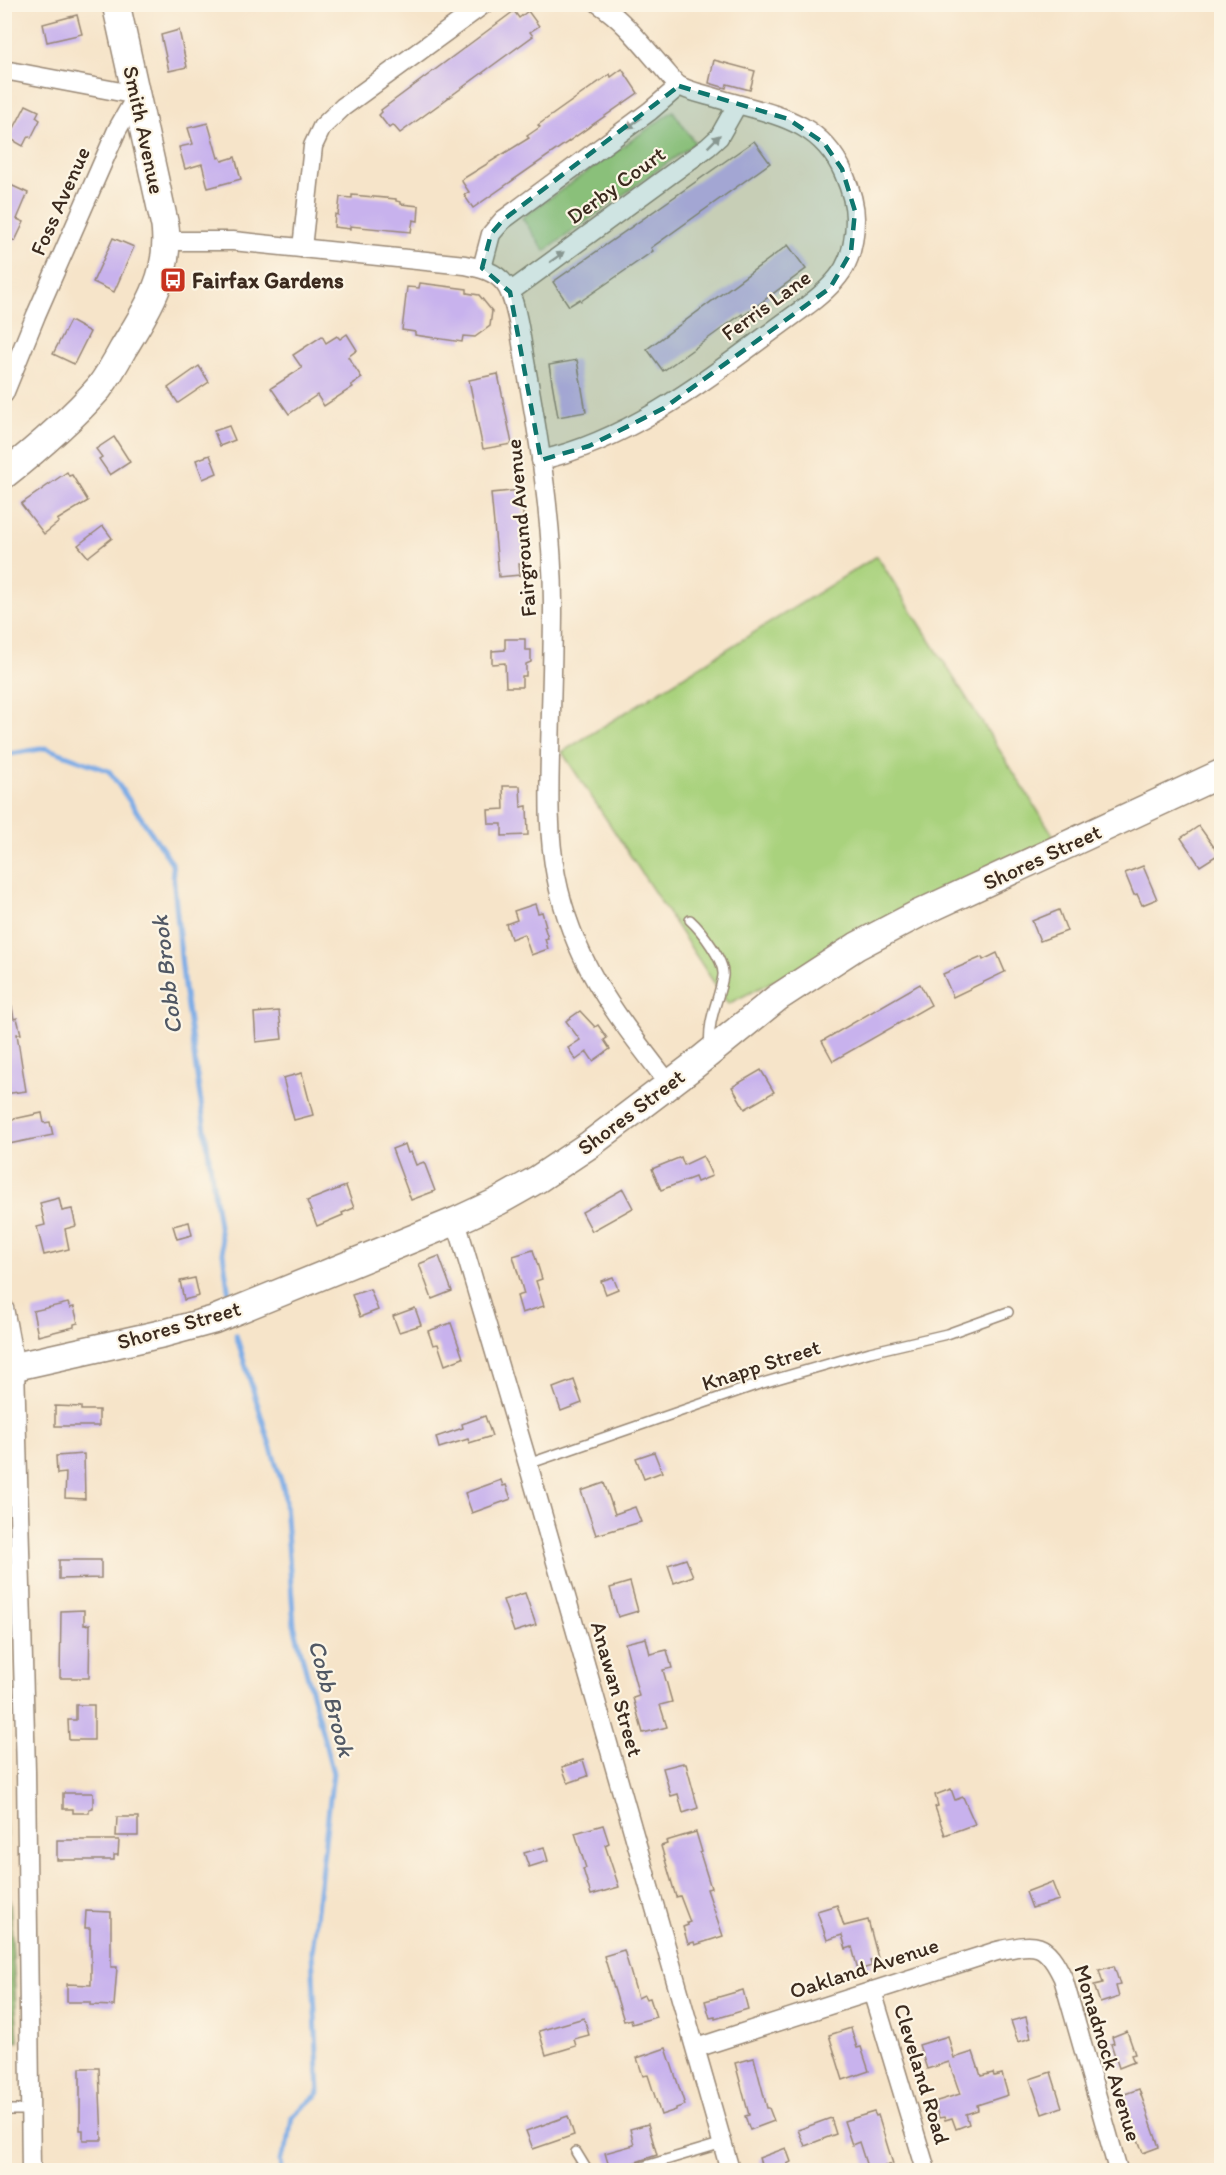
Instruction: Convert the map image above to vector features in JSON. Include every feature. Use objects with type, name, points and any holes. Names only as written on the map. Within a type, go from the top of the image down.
[{"type":"street","name":"Smith Avenue","points":[[116,4],[137,95],[166,249]]},
{"type":"street","points":[[302,248],[313,146],[322,127],[343,107],[484,4]]},
{"type":"street","points":[[599,4],[623,23],[679,86]]},
{"type":"street","points":[[4,70],[137,95]]},
{"type":"street","name":"Ferris Lane","points":[[541,460],[590,446],[664,408],[823,294],[844,268],[855,231],[855,211],[851,190],[835,156],[824,143],[806,127],[788,119],[679,86]]},
{"type":"street","name":"Derby Court","points":[[482,268],[491,234],[503,220],[650,111],[679,86]]},
{"type":"street","name":"Foss Avenue","points":[[4,394],[112,141],[137,95]]},
{"type":"street","name":"Derby Court","points":[[510,292],[708,147],[719,137],[737,105]]},
{"type":"street","points":[[4,475],[45,442],[100,386],[147,311],[159,284],[166,249],[233,241],[482,268],[498,277],[510,292]]},
{"type":"street","name":"Fairground Avenue","points":[[510,292],[541,460],[553,585],[549,806],[556,876],[570,927],[591,975],[612,1010],[669,1084]]},
{"type":"street","name":"Shores Street","points":[[10,1368],[213,1320],[456,1221],[520,1190],[598,1138],[777,998],[877,935],[1221,773]]},
{"type":"street","name":"Anawan Street","points":[[456,1221],[730,2170]]},
{"type":"street","points":[[4,1308],[10,1368],[26,1771],[31,2170]]},
{"type":"street","name":"Oakland Avenue","points":[[696,2048],[997,1951],[1016,1946],[1040,1948],[1048,1952]]},
{"type":"street","name":"Monadnock Avenue","points":[[1048,1952],[1063,1978],[1118,2170]]},
{"type":"street","name":"Cleveland Road","points":[[872,1990],[926,2170]]},
{"type":"lane","points":[[690,920],[711,944],[723,974],[709,1031],[711,1051]]},
{"type":"lane","name":"Knapp Street","points":[[528,1464],[756,1385],[870,1352],[946,1334],[1008,1312]]},
{"type":"lane","points":[[4,2110],[30,2110]]},
{"type":"lane","points":[[632,2170],[723,2143]]},
{"type":"lane","points":[[576,2152],[587,2170]]},
{"type":"highlighted area","points":[[679,86],[788,119],[824,143],[842,169],[855,211],[851,252],[830,288],[664,408],[589,446],[541,460],[510,292],[482,268],[491,234],[503,220]]},
{"type":"green space","points":[[673,111],[695,143],[545,251],[522,218]]},
{"type":"green space","points":[[877,556],[1055,838],[728,1004],[562,752]]},
{"type":"green space","points":[[5,1820],[18,2042],[5,2038]]},
{"type":"building","points":[[514,11],[519,18],[528,11],[539,26],[530,32],[533,36],[400,133],[393,125],[389,128],[379,115],[381,110]]},
{"type":"building","points":[[77,15],[82,34],[47,42],[43,24]]},
{"type":"building","points":[[179,30],[187,67],[169,71],[161,35]]},
{"type":"building","points":[[714,60],[755,71],[750,90],[727,84],[726,88],[709,83]]},
{"type":"building","points":[[622,69],[638,93],[473,208],[464,195],[469,192],[461,180],[529,138],[527,136],[540,127],[538,125],[610,74],[611,77]]},
{"type":"building","points":[[26,105],[39,111],[36,117],[40,120],[31,138],[28,136],[23,146],[9,138]]},
{"type":"building","points":[[208,123],[218,158],[220,157],[222,161],[235,157],[241,179],[208,188],[202,164],[185,169],[179,147],[193,144],[188,128]]},
{"type":"building","points":[[754,141],[770,163],[651,248],[653,251],[581,301],[580,299],[569,306],[553,282]]},
{"type":"building","points":[[4,182],[28,193],[17,219],[24,222],[15,241],[8,238],[4,247]]},
{"type":"building","points":[[352,195],[396,199],[401,204],[419,206],[418,221],[413,220],[411,232],[350,226],[350,229],[334,227],[340,197],[352,198]]},
{"type":"building","points":[[113,238],[134,247],[114,292],[93,282]]},
{"type":"building","points":[[788,245],[806,269],[663,371],[647,349]]},
{"type":"building","points":[[420,283],[467,289],[467,293],[479,295],[492,311],[490,326],[475,337],[463,336],[462,342],[415,335],[415,332],[402,330],[407,287],[419,288]]},
{"type":"building","points":[[70,321],[90,332],[74,364],[53,354]]},
{"type":"building","points":[[347,334],[357,350],[348,357],[362,378],[351,385],[353,387],[324,406],[317,395],[289,414],[271,388],[302,368],[293,355],[322,336],[326,343],[337,336],[340,339]]},
{"type":"building","points":[[577,360],[586,412],[558,417],[549,365]]},
{"type":"building","points":[[199,366],[209,382],[178,403],[168,388]]},
{"type":"building","points":[[498,374],[512,444],[483,449],[469,380]]},
{"type":"building","points":[[229,426],[235,440],[220,446],[214,431]]},
{"type":"building","points":[[114,437],[130,462],[110,475],[99,459],[102,457],[96,449]]},
{"type":"building","points":[[210,455],[217,473],[203,479],[196,460]]},
{"type":"building","points":[[67,472],[69,476],[72,475],[88,501],[57,520],[59,522],[44,534],[21,504]]},
{"type":"building","points":[[521,490],[527,563],[519,564],[520,575],[499,577],[491,493]]},
{"type":"building","points":[[103,526],[112,538],[88,557],[78,545]]},
{"type":"building","points":[[505,639],[525,639],[525,650],[531,650],[531,662],[526,664],[526,676],[522,676],[522,687],[506,687],[505,663],[492,664],[492,651],[505,650]]},
{"type":"building","points":[[503,786],[520,786],[521,807],[527,806],[528,835],[502,836],[502,824],[489,824],[488,810],[504,809]]},
{"type":"building","points":[[1199,826],[1219,854],[1200,866],[1181,838]]},
{"type":"building","points":[[1143,866],[1157,899],[1142,905],[1137,894],[1134,895],[1125,873]]},
{"type":"building","points":[[535,904],[538,913],[542,912],[548,949],[531,955],[524,934],[511,939],[506,924],[517,920],[514,911]]},
{"type":"building","points":[[1059,910],[1067,931],[1040,941],[1032,921]]},
{"type":"building","points":[[997,953],[1005,972],[953,997],[943,974]]},
{"type":"building","points":[[920,984],[931,1005],[833,1061],[822,1041]]},
{"type":"building","points":[[4,1007],[12,1007],[14,1019],[17,1018],[21,1034],[17,1034],[26,1091],[4,1094]]},
{"type":"building","points":[[279,1011],[282,1039],[256,1042],[254,1013]]},
{"type":"building","points":[[580,1011],[595,1027],[598,1025],[607,1038],[604,1040],[610,1049],[593,1061],[587,1052],[576,1060],[568,1048],[580,1040],[566,1021]]},
{"type":"building","points":[[761,1070],[774,1092],[745,1109],[732,1087]]},
{"type":"building","points":[[302,1073],[313,1115],[294,1120],[283,1078]]},
{"type":"building","points":[[42,1113],[44,1123],[50,1122],[53,1135],[4,1145],[4,1121]]},
{"type":"building","points":[[405,1144],[416,1165],[424,1162],[435,1191],[411,1200],[392,1149]]},
{"type":"building","points":[[703,1156],[712,1176],[697,1182],[695,1177],[661,1190],[652,1169],[681,1157],[684,1165]]},
{"type":"building","points":[[346,1186],[354,1208],[317,1226],[307,1201]]},
{"type":"building","points":[[623,1189],[633,1208],[592,1231],[582,1212]]},
{"type":"building","points":[[59,1198],[62,1211],[72,1209],[76,1226],[65,1229],[69,1249],[44,1255],[37,1227],[45,1225],[40,1203]]},
{"type":"building","points":[[189,1222],[192,1235],[177,1239],[173,1226]]},
{"type":"building","points":[[533,1250],[542,1279],[536,1281],[544,1306],[522,1313],[517,1296],[524,1294],[513,1256]]},
{"type":"building","points":[[439,1256],[452,1291],[432,1299],[419,1264]]},
{"type":"building","points":[[613,1277],[618,1289],[606,1294],[601,1281]]},
{"type":"building","points":[[195,1278],[199,1296],[184,1300],[180,1281]]},
{"type":"building","points":[[370,1289],[378,1310],[360,1317],[352,1295]]},
{"type":"building","points":[[68,1303],[70,1308],[74,1307],[78,1323],[74,1324],[74,1327],[38,1336],[33,1311]]},
{"type":"building","points":[[415,1308],[421,1325],[399,1332],[393,1316]]},
{"type":"building","points":[[451,1323],[463,1358],[445,1365],[438,1344],[433,1345],[428,1331]]},
{"type":"building","points":[[574,1380],[582,1403],[561,1411],[553,1388]]},
{"type":"building","points":[[55,1406],[99,1410],[99,1426],[55,1426]]},
{"type":"building","points":[[485,1416],[492,1436],[469,1443],[468,1439],[439,1448],[436,1437],[463,1428],[462,1424]]},
{"type":"building","points":[[654,1452],[662,1472],[644,1479],[636,1458]]},
{"type":"building","points":[[84,1454],[85,1499],[65,1498],[66,1473],[57,1474],[56,1456]]},
{"type":"building","points":[[501,1480],[503,1486],[506,1485],[511,1499],[472,1513],[465,1493]]},
{"type":"building","points":[[604,1483],[615,1514],[635,1507],[641,1522],[596,1535],[581,1491]]},
{"type":"building","points":[[686,1559],[693,1576],[674,1583],[668,1565]]},
{"type":"building","points":[[59,1560],[101,1560],[101,1578],[59,1579]]},
{"type":"building","points":[[630,1582],[638,1611],[618,1617],[610,1588]]},
{"type":"building","points":[[525,1593],[536,1625],[514,1632],[503,1600]]},
{"type":"building","points":[[84,1610],[84,1625],[90,1624],[89,1678],[60,1678],[61,1611]]},
{"type":"building","points":[[646,1638],[650,1654],[667,1650],[672,1668],[663,1670],[672,1702],[660,1705],[667,1727],[643,1733],[633,1698],[639,1696],[625,1643]]},
{"type":"building","points":[[76,1705],[94,1705],[94,1740],[69,1740],[68,1720],[76,1720]]},
{"type":"building","points":[[583,1760],[588,1776],[568,1783],[562,1767]]},
{"type":"building","points":[[686,1764],[698,1808],[683,1813],[678,1794],[671,1796],[663,1768]]},
{"type":"building","points":[[951,1789],[955,1800],[963,1797],[975,1824],[945,1835],[935,1807],[938,1806],[935,1795]]},
{"type":"building","points":[[63,1793],[93,1793],[93,1808],[89,1809],[89,1813],[73,1813],[73,1809],[63,1809]]},
{"type":"building","points":[[117,1817],[138,1817],[138,1836],[116,1836]]},
{"type":"building","points":[[603,1825],[609,1843],[605,1845],[619,1887],[591,1895],[583,1869],[586,1868],[575,1833]]},
{"type":"building","points":[[696,1832],[711,1888],[707,1889],[723,1936],[695,1945],[694,1942],[688,1944],[683,1927],[690,1922],[680,1896],[676,1897],[661,1846],[667,1844],[666,1841]]},
{"type":"building","points":[[57,1840],[119,1840],[118,1855],[114,1855],[114,1860],[57,1860]]},
{"type":"building","points":[[544,1847],[548,1861],[529,1867],[524,1853]]},
{"type":"building","points":[[1052,1882],[1059,1900],[1032,1908],[1026,1892]]},
{"type":"building","points":[[837,1905],[844,1926],[868,1920],[878,1958],[870,1961],[872,1966],[858,1970],[852,1947],[846,1949],[842,1935],[827,1940],[817,1911]]},
{"type":"building","points":[[86,1911],[111,1912],[111,1967],[117,1967],[114,2006],[90,2005],[90,2002],[67,2002],[67,1984],[91,1985],[90,1928],[85,1928]]},
{"type":"building","points":[[624,1950],[638,1998],[644,1995],[646,1999],[650,1998],[656,2017],[632,2024],[631,2019],[624,2021],[604,1956]]},
{"type":"building","points":[[1114,1966],[1120,1985],[1116,1986],[1119,1997],[1100,2003],[1094,1985],[1103,1983],[1099,1970]]},
{"type":"building","points":[[743,1990],[748,2009],[715,2019],[715,2017],[710,2018],[705,2001]]},
{"type":"building","points":[[1026,2017],[1031,2038],[1018,2042],[1011,2021]]},
{"type":"building","points":[[584,2018],[589,2035],[574,2039],[576,2046],[546,2055],[539,2031]]},
{"type":"building","points":[[851,2028],[857,2048],[861,2047],[869,2071],[843,2080],[829,2035]]},
{"type":"building","points":[[1127,2031],[1135,2054],[1131,2055],[1134,2062],[1119,2068],[1111,2044],[1114,2043],[1112,2037]]},
{"type":"building","points":[[948,2036],[954,2058],[973,2052],[981,2076],[993,2073],[994,2076],[1002,2074],[1008,2095],[977,2105],[978,2110],[966,2114],[969,2124],[956,2129],[952,2118],[945,2120],[944,2117],[939,2118],[934,2102],[960,2094],[949,2062],[927,2069],[919,2045]]},
{"type":"building","points":[[666,2048],[685,2105],[661,2115],[648,2075],[643,2076],[637,2058]]},
{"type":"building","points":[[754,2058],[767,2108],[774,2121],[750,2130],[745,2116],[749,2115],[735,2063]]},
{"type":"building","points":[[80,2068],[99,2068],[102,2140],[83,2140],[83,2130],[80,2130]]},
{"type":"building","points":[[1051,2072],[1062,2107],[1042,2114],[1030,2079]]},
{"type":"building","points":[[1139,2089],[1159,2147],[1143,2153],[1122,2095]]},
{"type":"building","points":[[874,2112],[876,2116],[878,2115],[893,2164],[868,2170],[859,2142],[852,2145],[844,2121]]},
{"type":"building","points":[[568,2116],[574,2135],[533,2149],[526,2131]]},
{"type":"building","points":[[831,2118],[836,2134],[805,2146],[798,2130]]},
{"type":"building","points":[[648,2124],[657,2155],[630,2164],[625,2170],[610,2170],[605,2153],[634,2145],[630,2129]]},
{"type":"building","points":[[786,2148],[791,2162],[787,2164],[789,2170],[763,2170],[759,2158]]},
{"type":"waterway","name":"Cobb Brook","points":[[4,755],[46,748],[109,771],[172,863],[184,987],[230,1301]]},
{"type":"waterway","name":"Cobb Brook","points":[[236,1335],[284,1490],[294,1625],[333,1773],[312,1952],[319,2093],[292,2117],[288,2144],[280,2160],[281,2170]]},
{"type":"place","name":"Fairfax Gardens","points":[[173,280]]}]
